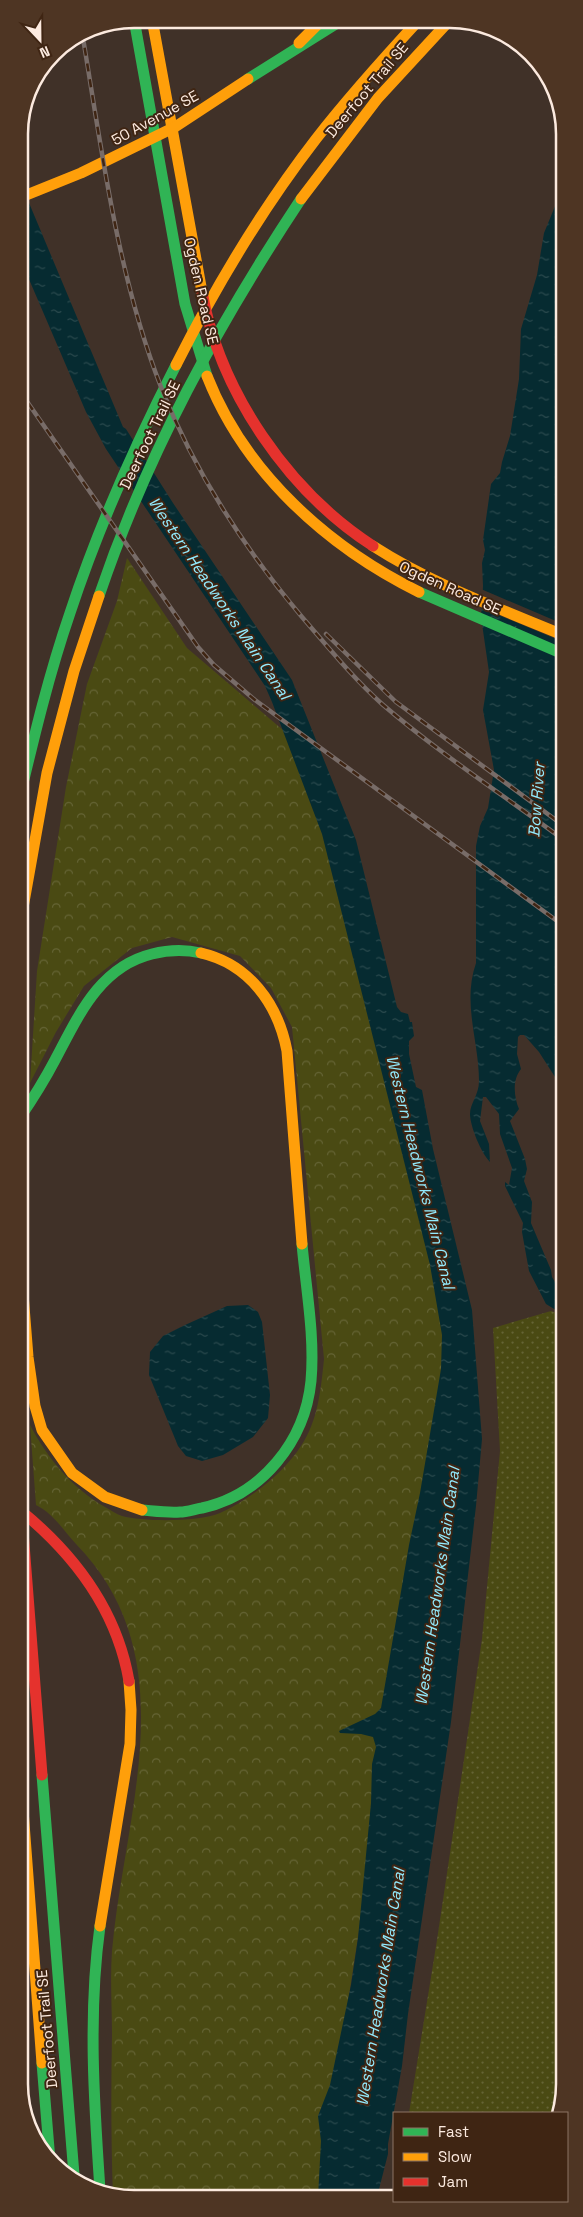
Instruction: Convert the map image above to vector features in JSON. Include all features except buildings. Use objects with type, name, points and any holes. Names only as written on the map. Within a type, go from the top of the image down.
[{"type":"main road","name":"Ogden Road SE","points":[[136,28],[185,304],[198,350],[224,411],[260,466],[287,498],[317,528],[342,548],[398,583],[556,651]]},
{"type":"main road","name":"Ogden Road SE","points":[[154,28],[206,316],[234,389],[269,448],[302,487],[325,509],[349,530],[385,554],[447,587],[556,632]]},
{"type":"main road","name":"50 Avenue SE","points":[[296,48],[315,28]]},
{"type":"main road","name":"50 Avenue SE","points":[[28,194],[107,161],[199,112],[296,48],[330,28]]},
{"type":"main road","name":"Deerfoot Trail SE","points":[[28,764],[42,705],[92,552],[151,415],[213,294],[273,199],[313,143],[412,28]]},
{"type":"main road","name":"Deerfoot Trail SE","points":[[28,881],[47,772],[74,676],[106,574],[135,502],[172,421],[251,274],[314,180],[386,89],[443,28]]},
{"type":"main road","points":[[27,1106],[85,1002],[116,970],[154,952],[173,950],[220,958],[248,976],[268,998],[285,1038],[312,1360],[304,1417],[288,1447],[268,1473],[236,1497],[216,1505],[196,1510],[167,1513],[143,1511],[104,1498],[71,1473],[52,1448],[39,1423],[32,1393],[27,1353]]},
{"type":"main road","points":[[27,1516],[60,1545],[90,1582],[103,1604],[122,1652],[132,1697],[126,1768],[98,1945],[94,1990],[93,2080],[100,2184]]},
{"type":"main road","name":"Deerfoot Trail SE","points":[[27,1585],[74,2171]]},
{"type":"main road","name":"Deerfoot Trail SE","points":[[27,1863],[49,2148]]},
{"type":"green space","points":[[127,558],[187,648],[298,743],[339,863],[450,1339],[319,2190],[133,2190],[113,2187],[111,1961],[118,1899],[135,1792],[140,1739],[140,1687],[131,1637],[110,1589],[58,1523],[36,1505],[30,1425],[61,1471],[81,1491],[118,1514],[132,1518],[157,1520],[211,1516],[231,1508],[254,1493],[275,1476],[294,1456],[307,1436],[315,1415],[324,1359],[292,1027],[271,988],[240,956],[172,937],[132,948],[84,986],[56,1032],[30,1083],[37,971],[66,787],[87,684],[117,601]]},
{"type":"green space","points":[[551,1311],[555,1313],[555,2098],[552,2112],[409,2112],[482,1639],[500,1451],[493,1328]]},
{"type":"water","name":"Western Headworks Main Canal","points":[[28,200],[123,427],[292,680],[356,840],[397,1007],[401,1012],[408,1014],[410,1022],[412,1022],[414,1036],[409,1041],[409,1054],[416,1087],[422,1090],[433,1149],[472,1310],[482,1439],[476,1506],[451,1722],[402,2066],[393,2112],[388,2154],[379,2190],[318,2190],[321,2141],[318,2116],[330,2085],[351,1985],[358,1938],[371,1803],[372,1764],[376,1747],[373,1737],[361,1734],[340,1733],[339,1731],[375,1714],[381,1708],[441,1369],[442,1335],[430,1265],[322,834],[272,702],[265,686],[106,449],[86,412],[28,277]]},
{"type":"water","name":"Bow River","points":[[556,204],[556,1078],[539,1052],[524,1035],[520,1035],[518,1037],[517,1054],[521,1069],[515,1083],[519,1109],[510,1121],[525,1159],[527,1169],[524,1181],[532,1202],[531,1223],[555,1283],[555,1310],[546,1304],[529,1271],[522,1232],[523,1223],[505,1186],[505,1182],[509,1185],[512,1168],[500,1134],[499,1114],[486,1097],[483,1097],[480,1121],[489,1144],[490,1162],[477,1139],[470,1114],[471,1106],[478,1091],[479,1081],[471,1007],[472,978],[476,963],[476,846],[480,826],[488,808],[494,770],[483,710],[489,672],[481,617],[482,563],[485,550],[483,540],[491,484],[500,473],[510,436],[519,379],[521,329],[537,275],[544,233]]},
{"type":"water","points":[[248,1305],[258,1312],[262,1322],[270,1395],[268,1418],[253,1437],[223,1455],[202,1461],[186,1456],[178,1446],[149,1375],[150,1352],[163,1336],[185,1325],[227,1306]]},
{"type":"pier","points":[[481,589],[556,621],[556,639],[479,607]]},
{"type":"railway","points":[[83,40],[112,212],[133,301],[161,387],[174,418],[222,508],[281,591],[341,662],[371,694],[426,740],[556,834]]},
{"type":"railway","points":[[28,403],[198,647],[214,665],[255,700],[556,920]]},
{"type":"railway","points":[[326,634],[396,702],[556,820]]},
{"type":"traffic: fast","points":[[136,28],[185,304],[207,376]]},
{"type":"traffic: fast","points":[[248,79],[329,28]]},
{"type":"traffic: fast","points":[[99,596],[139,492],[187,391],[241,294],[301,199]]},
{"type":"traffic: fast","points":[[28,764],[62,636],[81,581],[118,487],[176,365]]},
{"type":"traffic: fast","points":[[419,592],[556,651]]},
{"type":"traffic: fast","points":[[27,1106],[47,1075],[72,1027],[92,996],[104,982],[118,970],[152,954],[176,950],[201,953]]},
{"type":"traffic: fast","points":[[142,1510],[183,1512],[224,1501],[243,1491],[261,1478],[277,1462],[290,1444],[300,1424],[307,1403],[311,1381],[311,1330],[302,1244]]},
{"type":"traffic: fast","points":[[42,1775],[74,2171]]},
{"type":"traffic: fast","points":[[100,1926],[96,1959],[93,2025],[94,2091],[100,2184]]},
{"type":"traffic: fast","points":[[42,2063],[49,2148]]},
{"type":"traffic: slow","points":[[154,28],[202,292]]},
{"type":"traffic: slow","points":[[299,43],[314,28]]},
{"type":"traffic: slow","points":[[176,365],[224,277],[277,193],[316,139],[412,28]]},
{"type":"traffic: slow","points":[[301,199],[378,98],[443,28]]},
{"type":"traffic: slow","points":[[28,194],[81,173],[175,127],[248,79]]},
{"type":"traffic: slow","points":[[207,376],[223,411],[243,444],[293,504],[353,553],[385,574],[419,592]]},
{"type":"traffic: slow","points":[[373,546],[395,560],[442,584],[556,632]]},
{"type":"traffic: slow","points":[[28,882],[47,773],[74,671],[99,596]]},
{"type":"traffic: slow","points":[[201,953],[218,958],[247,976],[268,1002],[277,1017],[283,1034],[287,1051],[302,1244]]},
{"type":"traffic: slow","points":[[27,1349],[35,1406],[42,1430],[72,1473],[105,1497],[142,1510]]},
{"type":"traffic: slow","points":[[100,1926],[130,1744],[131,1710],[129,1681]]},
{"type":"traffic: slow","points":[[27,1865],[42,2063]]},
{"type":"traffic: jam","points":[[202,292],[211,329],[224,366],[262,436],[286,468],[313,497],[342,523],[373,546]]},
{"type":"traffic: jam","points":[[27,1516],[58,1545],[90,1586],[114,1631],[123,1655],[129,1681]]},
{"type":"traffic: jam","points":[[27,1586],[42,1775]]}]
